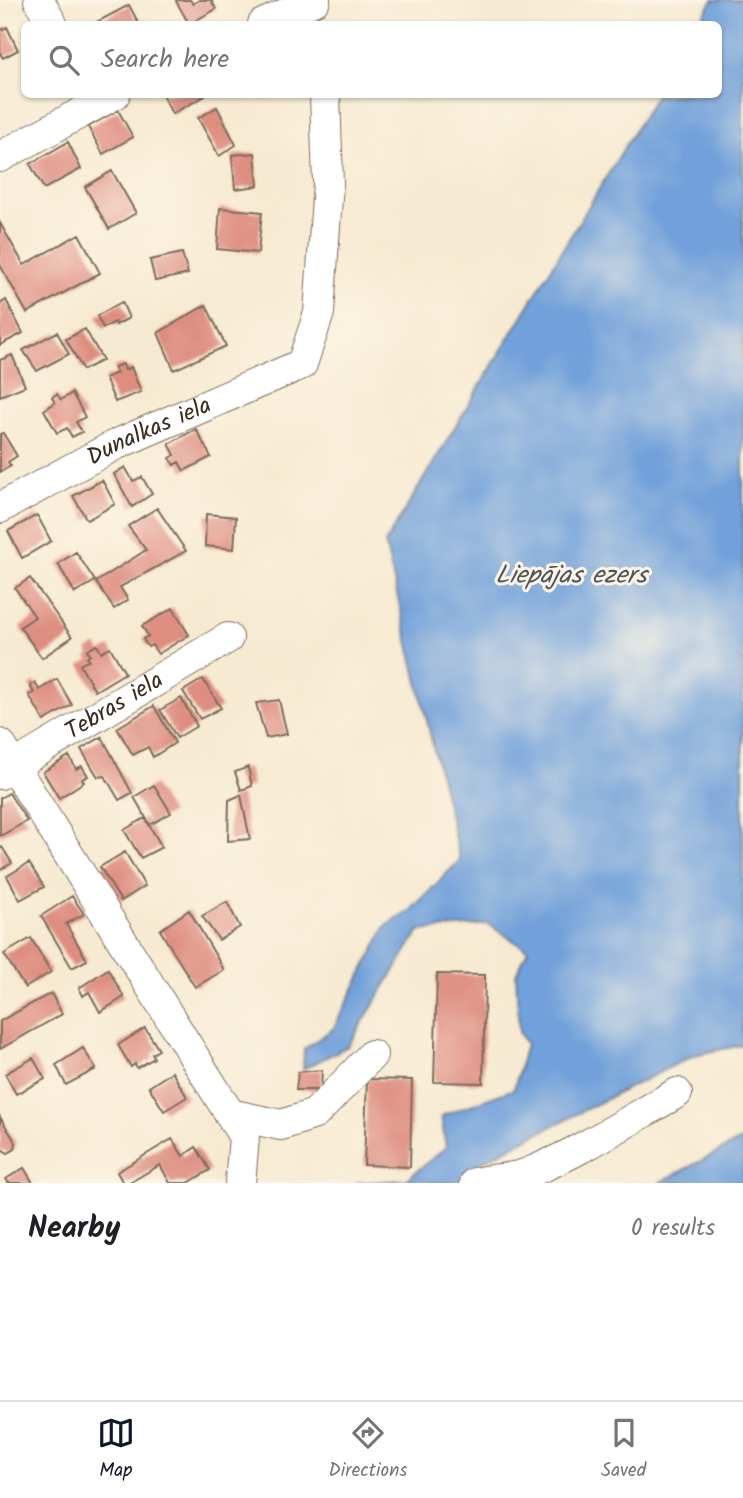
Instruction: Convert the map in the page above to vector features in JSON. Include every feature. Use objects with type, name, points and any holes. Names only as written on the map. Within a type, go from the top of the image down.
[{"type":"street","points":[[39,0],[50,21]]},
{"type":"street","points":[[270,21],[315,0]]},
{"type":"street","points":[[322,0],[323,21]]},
{"type":"street","points":[[0,157],[100,98]]},
{"type":"street","name":"Dunalkas iela","points":[[0,508],[116,444],[302,364],[319,313],[328,183],[325,98]]},
{"type":"street","name":"Tebras iela","points":[[5,761],[228,638]]},
{"type":"street","points":[[5,761],[244,1137],[240,1183]]},
{"type":"street","points":[[229,1114],[282,1125],[314,1114],[372,1055]]},
{"type":"street","points":[[475,1183],[492,1178],[524,1175],[563,1157],[677,1093]]},
{"type":"water","name":"Liepājas ezers","points":[[713,0],[743,0],[743,1045],[694,1055],[483,1161],[460,1183],[356,1183],[406,1180],[446,1147],[441,1116],[514,1089],[526,1044],[519,1032],[516,974],[528,950],[488,924],[419,931],[348,1046],[303,1069],[304,1049],[334,1028],[386,926],[410,911],[460,860],[385,543],[654,98],[722,98],[722,21],[700,21]]},
{"type":"water","points":[[743,1139],[743,1183],[659,1183],[662,1181]]},
{"type":"building","points":[[190,0],[193,4],[199,0],[211,0],[216,9],[194,21],[187,21],[176,1]]},
{"type":"building","points":[[129,5],[137,21],[99,21]]},
{"type":"building","points":[[7,27],[18,50],[3,58],[0,53],[0,31]]},
{"type":"building","points":[[164,98],[201,98],[172,114]]},
{"type":"building","points":[[217,107],[236,145],[219,156],[198,118]]},
{"type":"building","points":[[118,110],[133,137],[103,154],[88,127]]},
{"type":"building","points":[[68,142],[81,169],[44,189],[30,164]]},
{"type":"building","points":[[255,153],[258,186],[235,189],[232,155]]},
{"type":"building","points":[[112,171],[136,213],[109,229],[85,187]]},
{"type":"building","points":[[220,208],[262,212],[258,253],[217,249]]},
{"type":"building","points":[[0,223],[24,265],[79,234],[100,273],[27,313],[0,265]]},
{"type":"building","points":[[182,253],[188,274],[155,281],[150,260]]},
{"type":"building","points":[[6,300],[23,333],[0,345],[0,304]]},
{"type":"building","points":[[122,302],[129,318],[103,328],[97,316]]},
{"type":"building","points":[[206,305],[226,346],[174,370],[158,333]]},
{"type":"building","points":[[85,329],[103,360],[83,370],[66,339]]},
{"type":"building","points":[[57,332],[69,354],[37,371],[23,350]]},
{"type":"building","points":[[12,355],[25,386],[0,396],[0,360]]},
{"type":"building","points":[[123,364],[125,370],[131,367],[141,392],[115,402],[105,378],[117,373],[114,367]]},
{"type":"building","points":[[72,393],[85,417],[76,422],[82,432],[72,437],[67,428],[57,433],[44,410],[55,403],[52,397],[57,394],[61,400]]},
{"type":"building","points":[[196,429],[211,457],[184,471],[179,462],[174,465],[170,458],[175,455],[169,444]]},
{"type":"building","points":[[3,433],[17,456],[8,462],[11,466],[0,472],[0,434]]},
{"type":"building","points":[[125,467],[133,481],[142,477],[152,494],[132,507],[114,474]]},
{"type":"building","points":[[102,480],[115,504],[87,520],[73,496]]},
{"type":"building","points":[[157,508],[186,551],[120,587],[128,600],[114,609],[96,582],[146,550],[128,526]]},
{"type":"building","points":[[206,514],[236,517],[234,549],[205,546]]},
{"type":"building","points":[[37,515],[51,541],[22,558],[8,531]]},
{"type":"building","points":[[76,552],[95,581],[75,593],[58,564]]},
{"type":"building","points":[[30,578],[72,637],[42,658],[20,627],[35,617],[15,588]]},
{"type":"building","points":[[173,608],[189,635],[158,654],[152,645],[148,647],[143,639],[148,636],[142,626]]},
{"type":"building","points":[[97,645],[101,652],[110,647],[125,673],[95,691],[80,665],[89,660],[87,650]]},
{"type":"building","points":[[57,679],[72,705],[44,721],[29,695],[34,693],[30,686],[35,682],[39,690]]},
{"type":"building","points":[[203,679],[221,708],[200,719],[183,691]]},
{"type":"building","points":[[181,698],[197,726],[177,738],[160,710]]},
{"type":"building","points":[[279,700],[287,734],[266,738],[256,703]]},
{"type":"building","points":[[154,706],[175,743],[153,757],[148,747],[133,755],[117,728]]},
{"type":"building","points":[[102,737],[132,793],[119,800],[105,776],[98,777],[81,749]]},
{"type":"building","points":[[69,756],[76,769],[82,766],[88,776],[82,779],[84,782],[59,798],[43,772]]},
{"type":"building","points":[[248,767],[252,786],[241,790],[235,772]]},
{"type":"building","points":[[154,785],[171,813],[150,825],[134,797]]},
{"type":"building","points":[[9,793],[27,821],[0,836],[0,798]]},
{"type":"building","points":[[241,795],[250,839],[228,841],[229,800]]},
{"type":"building","points":[[145,818],[162,847],[141,858],[124,830]]},
{"type":"building","points":[[2,847],[12,863],[0,870],[0,849]]},
{"type":"building","points":[[125,852],[145,886],[121,901],[100,867]]},
{"type":"building","points":[[29,863],[44,887],[20,900],[7,876]]},
{"type":"building","points":[[72,896],[84,914],[66,924],[87,960],[72,968],[41,916]]},
{"type":"building","points":[[227,902],[240,927],[219,940],[202,916]]},
{"type":"building","points":[[189,910],[224,970],[195,987],[160,930]]},
{"type":"building","points":[[31,938],[51,972],[25,988],[4,954]]},
{"type":"building","points":[[108,969],[124,997],[100,1012],[89,992],[83,996],[79,988]]},
{"type":"building","points":[[437,974],[485,975],[483,1083],[434,1082]]},
{"type":"building","points":[[51,993],[62,1014],[0,1049],[0,1021]]},
{"type":"building","points":[[145,1028],[159,1050],[152,1054],[154,1058],[137,1068],[135,1064],[131,1067],[118,1045]]},
{"type":"building","points":[[83,1048],[96,1069],[66,1085],[56,1065]]},
{"type":"building","points":[[33,1058],[45,1079],[16,1094],[5,1074]]},
{"type":"building","points":[[322,1070],[321,1090],[296,1090],[298,1072]]},
{"type":"building","points":[[172,1072],[187,1097],[164,1111],[149,1087]]},
{"type":"building","points":[[367,1079],[412,1080],[410,1167],[364,1165]]},
{"type":"building","points":[[0,1117],[16,1143],[15,1149],[8,1153],[3,1150],[0,1152]]},
{"type":"building","points":[[172,1139],[183,1156],[196,1147],[210,1170],[188,1183],[170,1183],[160,1165],[129,1183],[123,1183],[117,1172]]},
{"type":"building","points":[[24,1168],[33,1183],[9,1183],[6,1179]]}]
